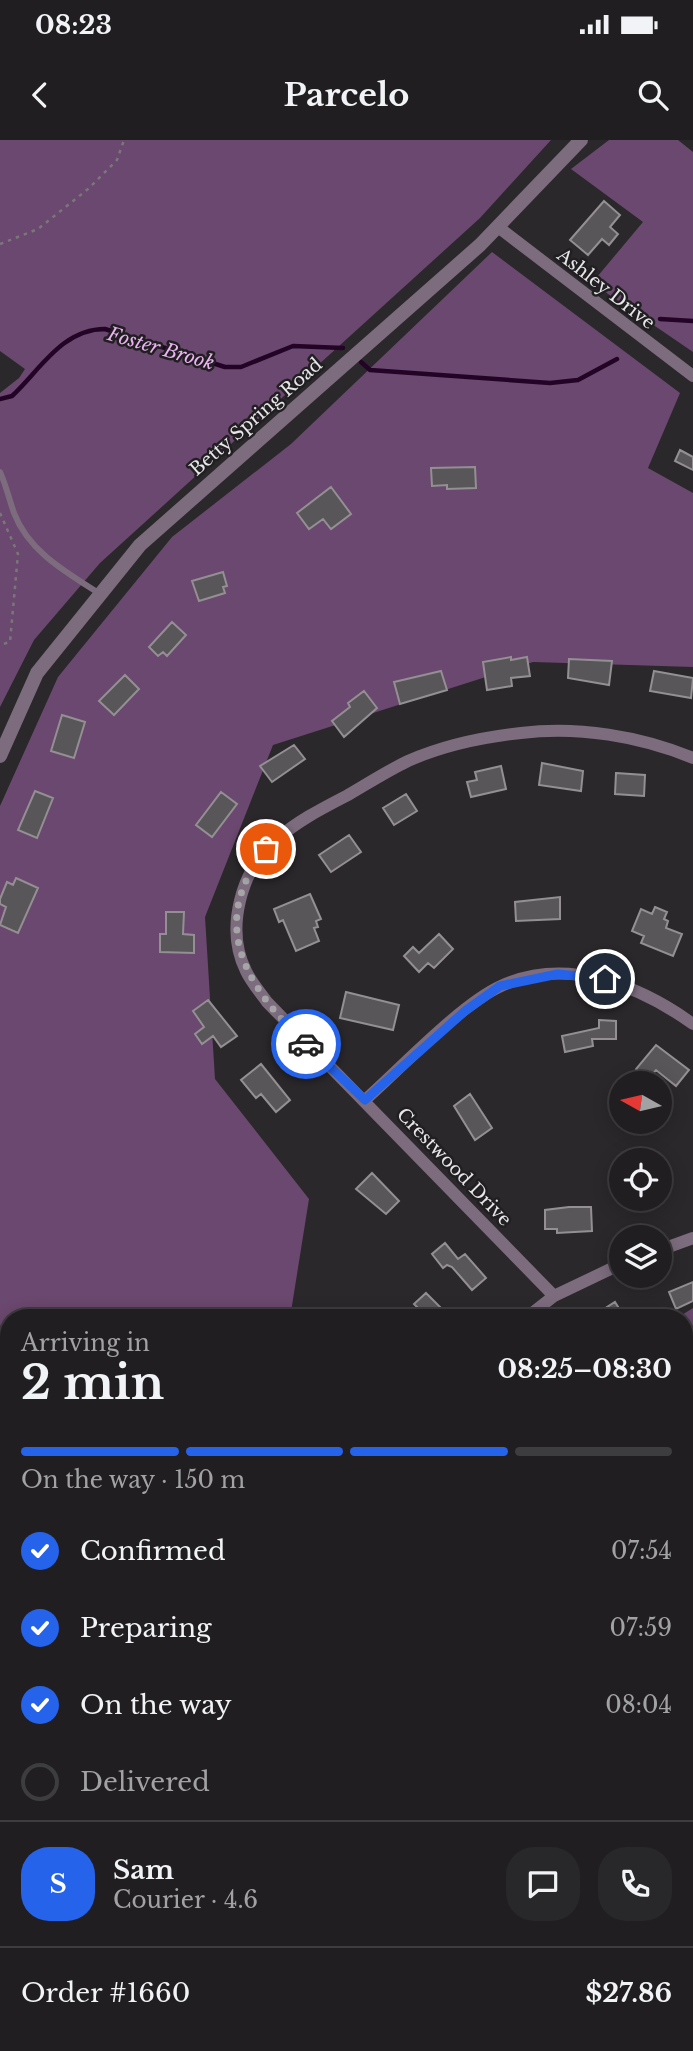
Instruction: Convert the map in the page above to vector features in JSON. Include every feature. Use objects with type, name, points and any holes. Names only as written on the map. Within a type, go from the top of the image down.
[{"type":"street","name":"Betty Spring Road","points":[[0,756],[37,673],[148,538],[498,227],[581,140]]},
{"type":"street","name":"Ashley Drive","points":[[498,227],[693,376]]},
{"type":"street","name":"Crestwood Drive","points":[[554,1296],[267,1002],[245,970],[237,940],[238,913],[248,879],[266,849],[294,825],[409,761],[494,737],[551,731],[592,733],[649,743],[693,758]]},
{"type":"street","points":[[365,1100],[465,1011],[500,986],[522,979],[558,974],[605,979],[650,997],[693,1024]]},
{"type":"street","points":[[672,1246],[693,1238]]},
{"type":"street","points":[[537,1309],[554,1296],[609,1270]]},
{"type":"lane","points":[[0,472],[14,514],[28,540],[51,562],[100,594]]},
{"type":"path","points":[[0,244],[38,229],[88,189],[117,160],[124,140]]},
{"type":"path","points":[[0,513],[18,554],[10,642],[0,645]]},
{"type":"shaded area","points":[[0,140],[551,140],[480,218],[100,563],[34,640],[0,707],[0,393],[19,378],[25,369],[0,351]]},
{"type":"shaded area","points":[[609,140],[678,140],[693,152],[693,352],[592,283],[643,222],[571,169]]},
{"type":"shaded area","points":[[492,252],[680,393],[648,468],[693,493],[693,667],[533,662],[273,745],[205,917],[215,1079],[309,1199],[291,1309],[0,1309],[0,806],[58,677],[172,537],[291,444]]},
{"type":"building","points":[[604,201],[620,215],[610,227],[618,234],[609,245],[602,239],[588,255],[570,240]]},
{"type":"building","points":[[680,450],[693,457],[693,470],[675,461]]},
{"type":"building","points":[[475,467],[476,488],[447,489],[447,485],[432,486],[431,468]]},
{"type":"building","points":[[331,487],[351,514],[331,529],[323,519],[309,529],[297,513]]},
{"type":"building","points":[[223,572],[227,586],[223,587],[225,593],[199,601],[192,581]]},
{"type":"building","points":[[172,622],[186,635],[167,656],[163,652],[158,656],[149,647]]},
{"type":"building","points":[[511,657],[511,660],[527,657],[530,676],[511,678],[512,686],[487,690],[483,662]]},
{"type":"building","points":[[569,659],[612,661],[609,685],[568,678]]},
{"type":"building","points":[[441,671],[447,690],[400,704],[394,682]]},
{"type":"building","points":[[654,671],[693,678],[691,698],[650,691]]},
{"type":"building","points":[[125,675],[139,689],[114,715],[99,701]]},
{"type":"building","points":[[364,691],[377,708],[344,737],[332,721],[350,707],[348,703]]},
{"type":"building","points":[[62,715],[85,722],[74,758],[51,751]]},
{"type":"building","points":[[294,745],[305,759],[272,782],[260,766]]},
{"type":"building","points":[[542,763],[583,771],[581,791],[539,785]]},
{"type":"building","points":[[501,766],[506,789],[471,797],[467,782],[477,780],[475,772]]},
{"type":"building","points":[[616,773],[645,775],[644,796],[615,794]]},
{"type":"building","points":[[35,791],[53,798],[37,838],[18,830]]},
{"type":"building","points":[[221,792],[237,804],[212,837],[196,825]]},
{"type":"building","points":[[406,794],[417,811],[394,825],[383,808]]},
{"type":"building","points":[[349,835],[361,852],[331,872],[319,855]]},
{"type":"building","points":[[16,878],[38,888],[18,933],[0,925],[6,907],[0,904],[0,899],[7,882],[13,885]]},
{"type":"building","points":[[310,894],[321,919],[316,921],[318,927],[314,928],[319,941],[296,951],[283,920],[279,922],[274,909]]},
{"type":"building","points":[[560,897],[560,919],[516,921],[515,902]]},
{"type":"building","points":[[655,907],[667,912],[664,919],[668,921],[666,928],[682,934],[673,956],[641,943],[644,936],[632,931],[641,909],[652,914]]},
{"type":"building","points":[[166,912],[184,912],[183,934],[194,935],[194,953],[160,952],[160,934],[166,934]]},
{"type":"building","points":[[439,934],[453,949],[434,968],[428,963],[419,972],[404,956],[413,947],[419,953]]},
{"type":"building","points":[[346,992],[399,1005],[393,1030],[340,1018]]},
{"type":"building","points":[[208,1000],[237,1036],[221,1047],[213,1036],[202,1044],[195,1034],[204,1027],[193,1011]]},
{"type":"building","points":[[599,1020],[616,1021],[616,1039],[592,1039],[593,1046],[565,1052],[562,1036],[599,1028]]},
{"type":"building","points":[[656,1045],[689,1070],[676,1086],[672,1083],[672,1071],[636,1069]]},
{"type":"building","points":[[261,1064],[290,1100],[276,1112],[261,1094],[256,1098],[241,1080]]},
{"type":"building","points":[[470,1094],[492,1128],[475,1140],[454,1106]]},
{"type":"building","points":[[372,1173],[399,1201],[386,1214],[356,1189]]},
{"type":"building","points":[[591,1207],[592,1231],[557,1233],[557,1229],[545,1229],[545,1210]]},
{"type":"building","points":[[445,1243],[458,1259],[465,1254],[486,1278],[472,1290],[452,1267],[447,1265],[443,1268],[432,1254]]},
{"type":"building","points":[[693,1282],[693,1301],[676,1309],[669,1292]]},
{"type":"building","points":[[426,1293],[442,1309],[419,1309],[414,1304]]},
{"type":"building","points":[[615,1302],[619,1309],[604,1309]]},
{"type":"waterway","name":"Foster Brook","points":[[660,319],[693,321]]},
{"type":"waterway","name":"Foster Brook","points":[[0,399],[12,396],[64,343],[90,331],[105,329],[225,367],[241,367],[293,346],[343,348]]},
{"type":"waterway","name":"Foster Brook","points":[[361,362],[370,370],[550,383],[578,380],[617,359]]},
{"type":"way so far","points":[[266,849],[253,869],[238,913],[237,940],[240,955],[245,970],[267,1002],[306,1044]]},
{"type":"route","points":[[306,1044],[365,1100],[465,1011],[500,986],[522,979],[558,974],[605,979]]}]
